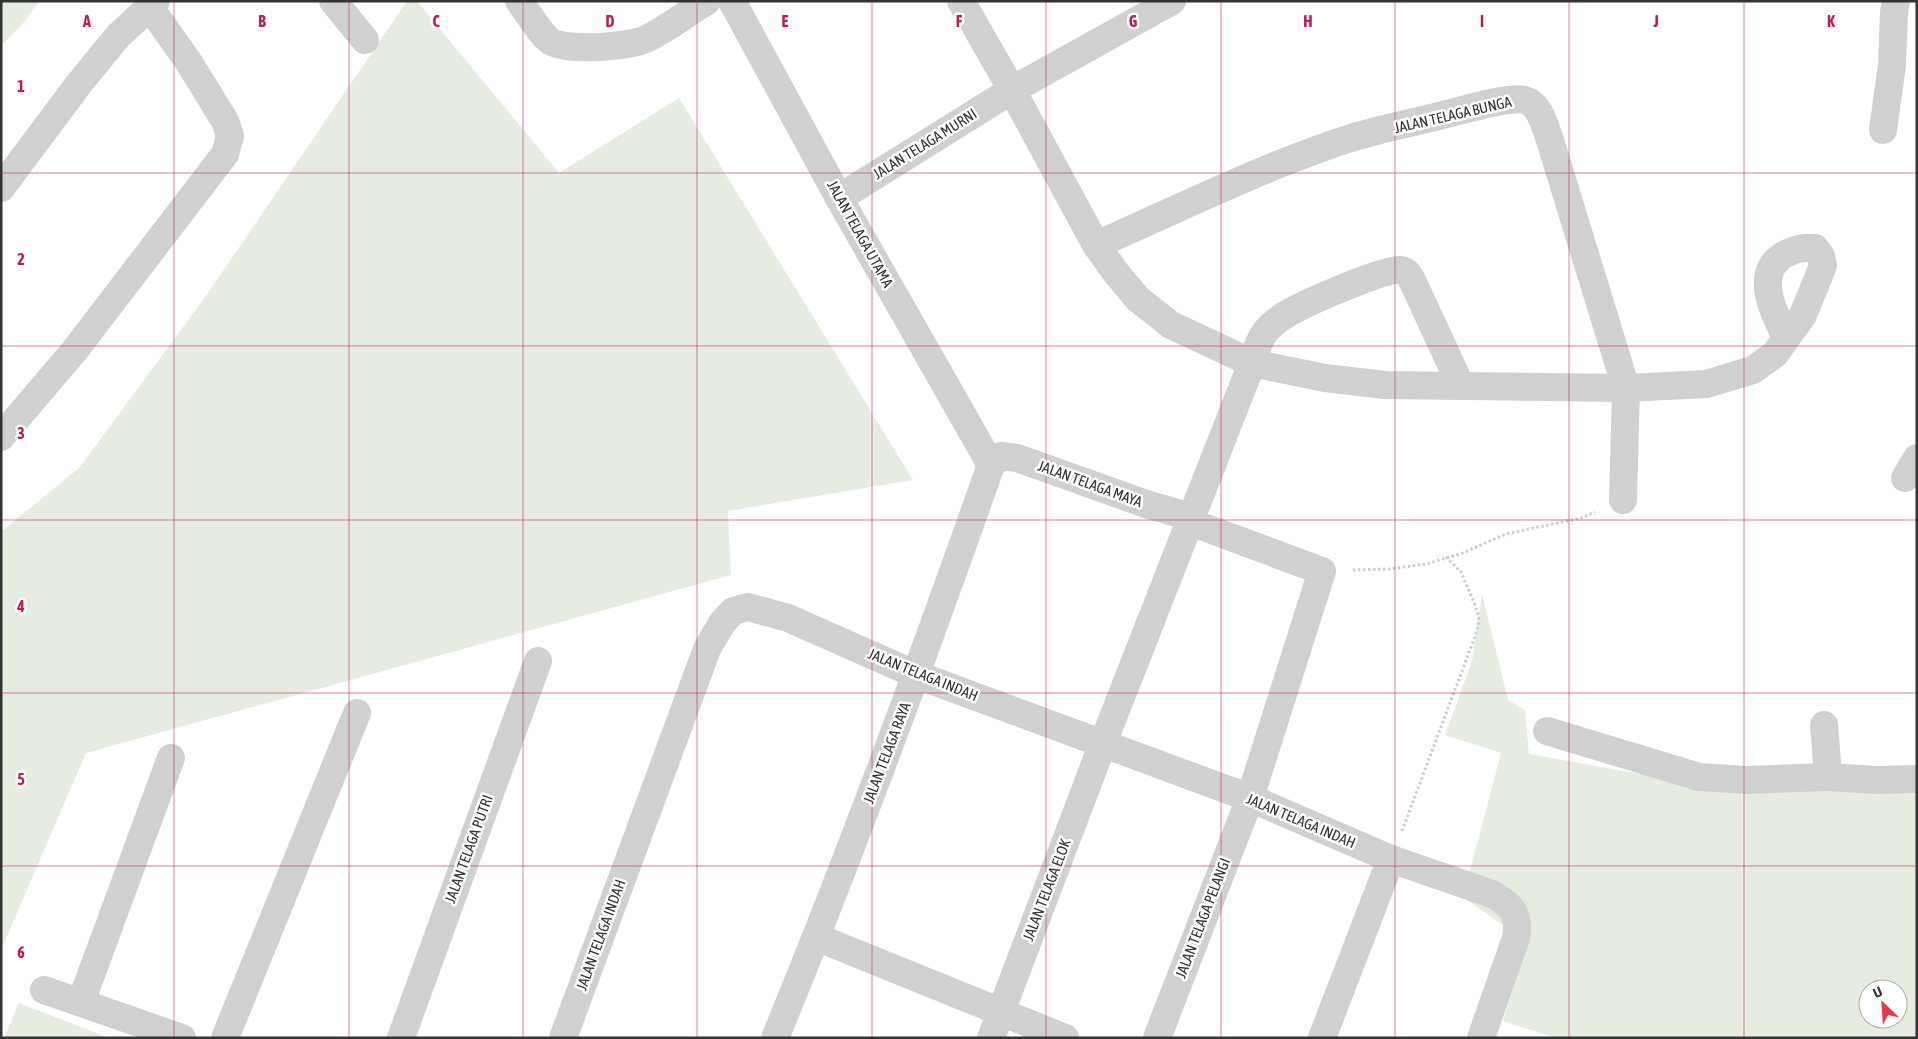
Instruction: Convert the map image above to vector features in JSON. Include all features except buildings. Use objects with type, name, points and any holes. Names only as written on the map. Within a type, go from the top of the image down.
[{"type":"street","points":[[333,1],[365,40]]},
{"type":"street","points":[[519,1],[549,41],[563,46],[582,48],[618,45],[646,39],[707,1]]},
{"type":"street","name":"JALAN TELAGA UTAMA","points":[[732,1],[839,198],[992,466]]},
{"type":"street","points":[[961,1],[1012,90],[1096,246],[1138,299],[1171,325],[1252,363],[1326,378],[1385,385],[1626,388],[1706,384],[1753,370],[1775,354],[1786,337]]},
{"type":"street","name":"JALAN TELAGA MURNI","points":[[839,198],[1012,90],[1172,1]]},
{"type":"street","points":[[1882,130],[1888,103],[1896,1]]},
{"type":"street","points":[[1,188],[78,85],[118,36],[153,4],[225,121],[230,136],[229,143],[224,154],[76,350],[1,436]]},
{"type":"street","name":"JALAN TELAGA BUNGA","points":[[1096,246],[1291,160],[1335,143],[1470,108],[1505,101],[1524,100],[1534,105],[1540,113],[1549,137],[1626,388],[1622,500]]},
{"type":"street","name":"JALAN TELAGA ELOK","points":[[992,1038],[1102,743],[1252,363],[1257,346],[1266,331],[1292,311],[1379,275],[1394,270],[1403,270],[1412,280],[1461,386]]},
{"type":"street","name":"JALAN TELAGA MAYA","points":[[992,466],[1001,456],[1017,458],[1190,520]]},
{"type":"street","name":"JALAN TELAGA RAYA","points":[[775,1038],[917,674],[992,466]]},
{"type":"street","points":[[1190,520],[1322,570]]},
{"type":"street","name":"JALAN TELAGA PELANGI","points":[[1157,1038],[1250,798],[1322,570]]},
{"type":"street","name":"JALAN TELAGA INDAH","points":[[562,1038],[707,649],[722,623],[733,611],[748,607],[788,618],[917,674],[1250,798],[1391,859],[1492,894],[1506,902],[1515,914],[1518,925],[1516,938],[1481,1038]]},
{"type":"street","name":"JALAN TELAGA PUTRI","points":[[400,1038],[538,661]]},
{"type":"street","points":[[225,1038],[357,713]]},
{"type":"street","points":[[1824,725],[1827,762],[1826,778]]},
{"type":"street","points":[[1547,731],[1699,777],[1747,780],[1826,778],[1917,779]]},
{"type":"street","points":[[81,1002],[171,758]]},
{"type":"street","points":[[1322,1038],[1391,859]]},
{"type":"street","points":[[816,937],[1065,1038]]},
{"type":"street","points":[[44,990],[182,1038]]},
{"type":"path","points":[[1322,570],[1409,568],[1476,547],[1506,534],[1581,518],[1622,500]]},
{"type":"path","points":[[1391,859],[1478,631],[1479,619],[1475,606],[1460,572],[1446,557]]},
{"type":"shaded area","points":[[1,1],[40,1],[24,22],[1,46]]},
{"type":"shaded area","points":[[407,1],[417,1],[559,173],[679,98],[913,480],[728,511],[731,575],[86,753],[1,950],[1,532],[80,467],[208,293]]},
{"type":"shaded area","points":[[1482,593],[1508,700],[1525,710],[1529,754],[1635,773],[1758,784],[1917,785],[1917,1038],[1555,1038],[1503,1021],[1528,943],[1463,897],[1501,753],[1445,735],[1472,661]]},
{"type":"shaded area","points":[[19,1003],[109,1038],[4,1038]]}]
